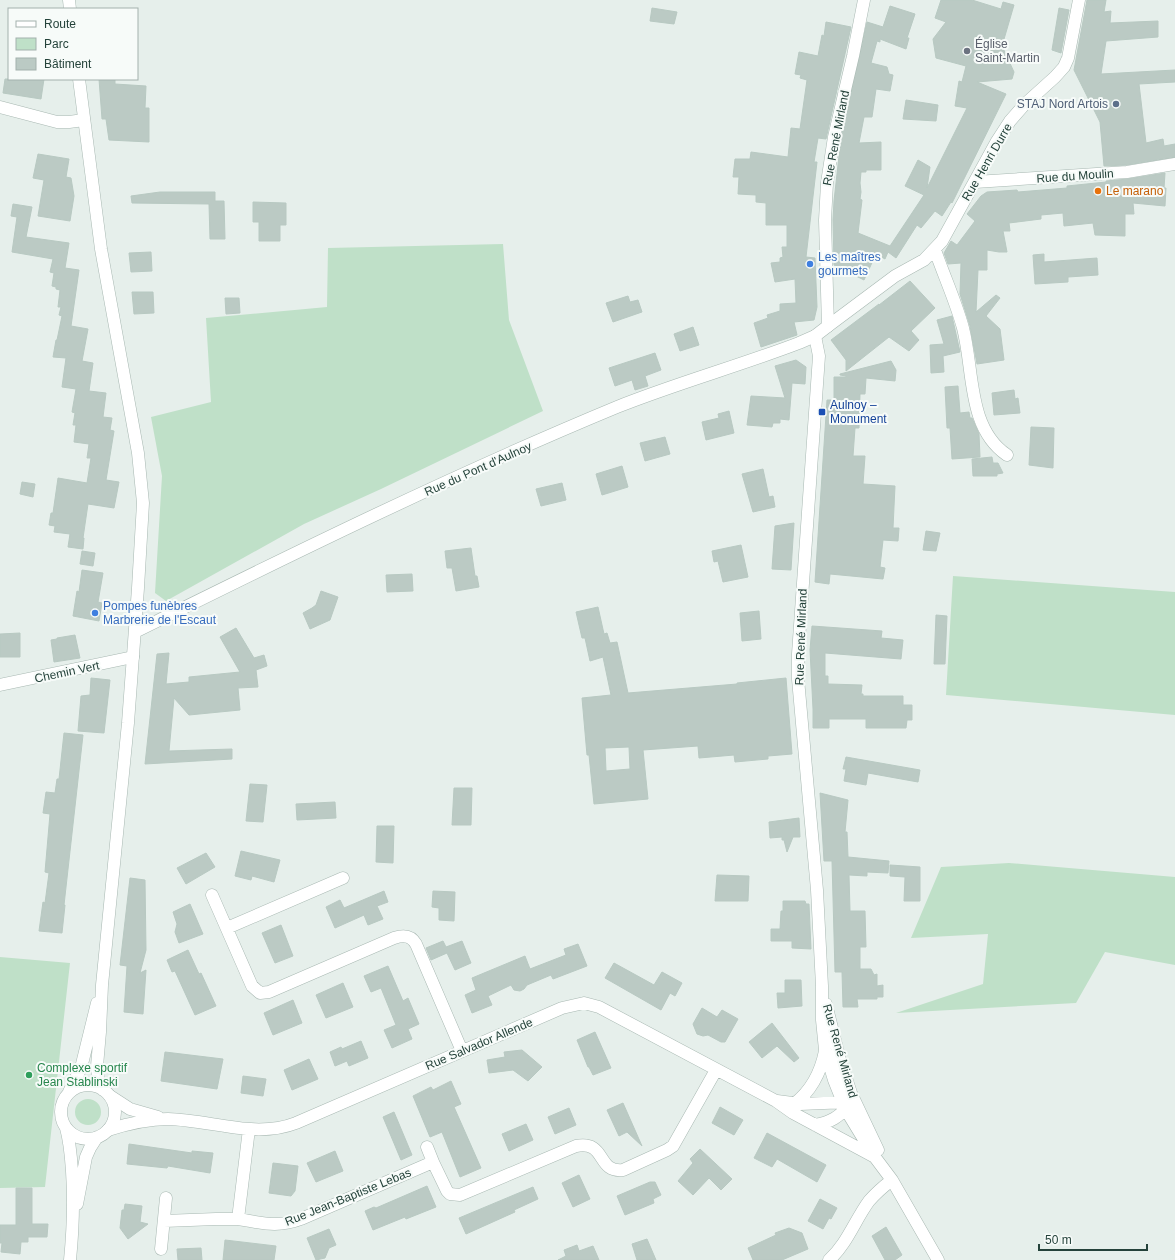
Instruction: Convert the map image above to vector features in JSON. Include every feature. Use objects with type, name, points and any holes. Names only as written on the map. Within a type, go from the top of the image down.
[{"type":"street","name":"Rue René Mirland","points":[[828,326],[825,220],[827,184],[834,137],[853,56],[864,0]]},
{"type":"street","name":"Rue Henri Durre","points":[[828,326],[901,272],[918,264],[935,250],[945,237],[997,141],[1010,121],[1024,104],[1055,77],[1064,67],[1068,58],[1080,0]]},
{"type":"street","points":[[79,80],[100,249],[138,453],[143,513],[122,794],[102,985],[101,1024],[97,1070],[98,1079],[114,1106],[115,1114],[108,1130]]},
{"type":"street","points":[[0,108],[57,122],[84,120]]},
{"type":"street","name":"Rue du Moulin","points":[[975,182],[1131,172],[1175,164]]},
{"type":"street","points":[[935,250],[963,329],[978,415],[994,443],[1000,450],[1008,455]]},
{"type":"street","name":"Rue du Pont d'Aulnoy","points":[[135,632],[333,535],[529,446],[660,390],[788,347],[815,336],[828,326]]},
{"type":"street","name":"Rue René Mirland","points":[[815,336],[819,356],[798,654],[798,679],[817,890],[822,986],[822,1020],[826,1050],[834,1080],[874,1156],[892,1180]]},
{"type":"street","name":"Chemin Vert","points":[[0,685],[133,657]]},
{"type":"street","points":[[227,928],[343,878]]},
{"type":"street","points":[[212,895],[252,986],[257,992],[269,992],[394,938],[402,936],[409,937],[416,944],[462,1051]]},
{"type":"street","points":[[102,985],[90,1026],[81,1068],[64,1100],[61,1111],[62,1121],[71,1133],[80,1138],[90,1139],[97,1137],[108,1130],[132,1123],[167,1119]]},
{"type":"street","name":"Rue René Mirland","points":[[822,986],[840,1060],[847,1104],[883,1159],[892,1180],[938,1260]]},
{"type":"street","name":"Rue Salvador Allende","points":[[167,1119],[249,1129],[268,1130],[289,1126],[567,1006],[584,1004],[599,1007],[776,1101],[792,1113],[874,1156]]},
{"type":"street","name":"Rue René Mirland","points":[[794,1104],[808,1090],[820,1068],[826,1050]]},
{"type":"street","points":[[427,1147],[447,1191],[455,1195],[460,1195],[576,1146],[582,1145],[587,1145],[596,1149],[609,1167],[616,1170],[623,1170],[673,1146],[716,1070]]},
{"type":"street","points":[[68,1094],[76,1088],[83,1086],[94,1086],[136,1111],[167,1119]]},
{"type":"street","name":"Rue Salvador Allende","points":[[776,1101],[794,1104],[847,1104]]},
{"type":"street","points":[[814,1125],[831,1120],[838,1116],[847,1104]]},
{"type":"street","points":[[66,1128],[70,1145],[74,1221]]},
{"type":"street","points":[[238,1220],[249,1129]]},
{"type":"street","points":[[70,1260],[74,1221],[86,1157],[97,1137]]},
{"type":"street","name":"Rue Jean-Baptiste Lebas","points":[[164,1221],[216,1219],[285,1224],[433,1162]]},
{"type":"street","points":[[829,1260],[846,1240],[869,1202],[892,1180]]},
{"type":"street","points":[[161,1249],[166,1198]]},
{"type":"green space","points":[[503,244],[509,320],[543,411],[381,489],[304,524],[166,601],[155,593],[162,476],[151,417],[211,402],[206,318],[327,307],[328,248]]},
{"type":"green space","points":[[953,576],[1175,592],[1175,715],[946,695]]},
{"type":"green space","points":[[1009,863],[1175,877],[1175,965],[1105,952],[1076,1003],[896,1013],[983,984],[988,934],[911,938],[941,867]]},
{"type":"green space","name":"Complexe sportif Jean Stablinski","points":[[0,957],[70,963],[45,1187],[0,1188]]},
{"type":"green space","points":[[88,1099],[98,1102],[101,1112],[98,1122],[88,1125],[78,1122],[75,1112],[78,1102]]},
{"type":"building","points":[[941,0],[972,0],[1001,9],[1003,2],[1014,5],[1002,46],[1014,72],[1012,79],[977,82],[1006,94],[952,203],[951,202],[942,216],[935,211],[921,228],[917,225],[896,258],[888,252],[885,259],[876,254],[864,280],[834,265],[833,220],[841,138],[867,22],[883,27],[890,6],[915,14],[907,38],[909,38],[906,49],[880,39],[880,42],[877,41],[871,63],[887,67],[889,74],[893,75],[890,91],[876,89],[872,117],[864,117],[859,143],[881,142],[881,170],[866,170],[866,172],[861,172],[860,199],[862,200],[858,233],[890,246],[924,195],[905,186],[918,160],[930,167],[927,188],[967,108],[955,106],[959,81],[962,82],[966,66],[936,58],[933,39],[946,22],[935,18]]},
{"type":"building","points":[[1087,0],[1106,0],[1104,12],[1111,11],[1110,23],[1158,21],[1158,37],[1106,41],[1101,74],[1175,70],[1175,82],[1139,84],[1146,143],[1163,139],[1164,146],[1175,144],[1175,157],[1126,165],[1104,166],[1100,122],[1074,70]]},
{"type":"building","points":[[652,8],[677,12],[674,24],[650,21]]},
{"type":"building","points":[[1059,8],[1069,10],[1061,53],[1052,50]]},
{"type":"building","points":[[826,22],[851,27],[826,139],[818,138],[814,162],[817,162],[806,257],[815,258],[817,307],[814,320],[794,322],[797,335],[761,347],[754,323],[768,318],[767,315],[780,311],[780,304],[796,303],[795,279],[775,282],[771,263],[780,262],[780,258],[783,257],[782,247],[787,247],[787,225],[766,225],[766,203],[756,202],[756,195],[738,194],[739,177],[733,177],[735,159],[750,159],[751,152],[788,157],[791,128],[800,129],[807,80],[800,78],[801,75],[795,74],[799,52],[818,56],[822,35],[824,36]]},
{"type":"building","points":[[5,79],[44,80],[41,99],[3,93]]},
{"type":"building","points":[[99,80],[115,80],[115,84],[146,86],[145,108],[149,108],[149,142],[109,140],[106,119],[102,119]]},
{"type":"building","points":[[906,100],[938,105],[936,121],[903,119]]},
{"type":"building","points":[[38,154],[69,159],[66,177],[71,178],[74,196],[70,221],[38,216],[44,180],[33,178]]},
{"type":"building","points":[[1165,173],[1165,206],[1133,203],[1134,214],[1125,214],[1125,236],[1095,235],[1093,223],[1064,226],[1063,213],[1041,215],[1041,219],[1009,223],[1010,231],[1003,231],[1007,252],[987,250],[987,270],[978,270],[976,312],[996,295],[1000,298],[986,316],[1000,329],[1004,360],[977,364],[970,326],[960,294],[961,263],[948,264],[944,253],[951,241],[957,245],[975,221],[967,214],[981,196],[987,192],[1017,190],[1018,192],[1067,188],[1067,186]]},
{"type":"building","points":[[160,192],[215,192],[215,201],[224,201],[225,239],[210,239],[209,204],[132,203],[131,196]]},
{"type":"building","points":[[253,202],[286,203],[286,225],[280,225],[280,241],[259,241],[259,222],[253,222]]},
{"type":"building","points":[[13,204],[32,207],[26,237],[69,243],[65,268],[79,270],[71,326],[88,329],[82,361],[93,363],[89,391],[106,393],[103,417],[112,418],[110,430],[114,431],[106,480],[119,482],[114,508],[88,504],[83,538],[83,549],[68,547],[70,534],[54,532],[55,526],[49,525],[51,513],[53,513],[58,478],[87,483],[91,458],[87,458],[89,444],[74,442],[76,425],[73,425],[75,413],[72,412],[76,389],[62,387],[66,358],[53,357],[62,316],[59,315],[61,307],[58,307],[60,290],[52,286],[54,273],[50,272],[53,259],[12,252],[17,217],[11,216]]},
{"type":"building","points":[[151,252],[152,271],[131,272],[129,253]]},
{"type":"building","points":[[1044,254],[1044,262],[1097,258],[1098,275],[1068,277],[1068,282],[1035,284],[1033,255]]},
{"type":"building","points":[[910,281],[935,308],[911,331],[919,340],[909,351],[889,337],[846,371],[846,360],[831,340]]},
{"type":"building","points":[[132,292],[153,292],[154,313],[134,314]]},
{"type":"building","points":[[628,296],[630,302],[638,300],[642,312],[613,322],[606,303]]},
{"type":"building","points":[[225,298],[239,298],[240,313],[226,314]]},
{"type":"building","points":[[952,316],[960,352],[943,356],[944,372],[931,373],[930,345],[944,344],[937,320]]},
{"type":"building","points":[[693,327],[699,345],[680,351],[674,334]]},
{"type":"building","points":[[655,353],[661,370],[645,376],[648,386],[635,390],[632,380],[615,386],[609,368]]},
{"type":"building","points":[[796,360],[806,367],[805,384],[792,383],[789,420],[780,419],[780,423],[773,423],[772,427],[747,425],[751,396],[785,398],[775,366]]},
{"type":"building","points":[[891,361],[896,370],[895,381],[866,378],[865,394],[860,394],[859,428],[855,428],[853,456],[865,456],[863,484],[895,486],[893,528],[899,528],[898,541],[883,540],[880,567],[885,568],[883,579],[830,574],[829,584],[815,582],[827,400],[834,400],[834,377],[846,377],[840,374]]},
{"type":"building","points":[[958,386],[960,413],[969,412],[970,418],[972,418],[979,434],[980,457],[952,459],[950,428],[947,428],[945,387]]},
{"type":"building","points":[[1014,390],[1015,399],[1018,398],[1020,413],[994,415],[992,393]]},
{"type":"building","points":[[729,411],[734,433],[706,440],[702,422],[719,418],[718,414]]},
{"type":"building","points":[[1031,427],[1054,428],[1053,468],[1029,465]]},
{"type":"building","points":[[665,437],[670,454],[645,461],[640,443]]},
{"type":"building","points":[[992,457],[993,463],[998,463],[1003,473],[997,474],[997,476],[973,476],[972,459]]},
{"type":"building","points":[[622,466],[628,487],[602,495],[596,474]]},
{"type":"building","points":[[763,469],[769,497],[773,496],[775,507],[753,512],[742,474]]},
{"type":"building","points":[[22,482],[35,484],[33,497],[20,494]]},
{"type":"building","points":[[562,483],[566,500],[541,506],[536,489]]},
{"type":"building","points":[[794,523],[791,570],[772,569],[775,526]]},
{"type":"building","points":[[926,531],[940,533],[936,551],[923,550]]},
{"type":"building","points":[[741,545],[748,577],[723,582],[718,561],[714,562],[712,551]]},
{"type":"building","points":[[471,548],[475,576],[477,576],[479,587],[456,591],[452,568],[447,568],[445,551]]},
{"type":"building","points":[[82,551],[95,553],[93,566],[80,564]]},
{"type":"building","points":[[82,570],[103,573],[98,602],[102,603],[99,621],[73,616],[77,591],[79,592]]},
{"type":"building","points":[[412,574],[413,591],[387,592],[386,575]]},
{"type":"building","points":[[321,591],[338,597],[330,620],[310,629],[303,613],[316,605]]},
{"type":"building","points":[[598,607],[604,634],[607,633],[610,643],[617,642],[628,693],[737,684],[786,678],[792,754],[768,756],[768,759],[735,762],[734,755],[699,758],[698,746],[643,750],[648,799],[594,804],[589,755],[587,755],[582,698],[611,695],[603,657],[590,661],[585,638],[582,638],[576,612]],"holes":[[[629,747],[630,769],[606,771],[605,748]]]},
{"type":"building","points":[[759,611],[761,639],[742,641],[740,613]]},
{"type":"building","points":[[936,615],[947,616],[945,664],[934,664]]},
{"type":"building","points":[[812,626],[882,631],[881,638],[903,640],[901,659],[825,653],[825,676],[828,676],[828,684],[862,685],[861,694],[863,694],[863,696],[903,696],[903,705],[912,705],[912,720],[907,720],[906,728],[866,728],[866,719],[829,719],[829,728],[813,728],[810,650]]},
{"type":"building","points":[[236,628],[254,658],[264,655],[267,666],[256,670],[258,687],[238,688],[240,710],[189,715],[174,698],[169,751],[232,749],[232,759],[145,764],[157,654],[169,653],[166,684],[189,682],[189,677],[240,672],[220,637]]},
{"type":"building","points":[[20,633],[20,657],[0,657],[0,634]]},
{"type":"building","points":[[75,635],[80,658],[54,662],[51,640]]},
{"type":"building","points":[[91,678],[110,680],[104,733],[78,731],[81,696],[90,695]]},
{"type":"building","points":[[64,733],[83,735],[62,933],[39,931],[49,873],[45,872],[50,814],[43,813],[46,792],[55,793],[57,779],[59,779]]},
{"type":"building","points":[[846,757],[920,770],[918,782],[868,773],[866,785],[844,781],[846,769],[843,769]]},
{"type":"building","points":[[250,784],[267,785],[263,822],[246,821]]},
{"type":"building","points":[[454,788],[472,788],[471,825],[452,825]]},
{"type":"building","points":[[820,793],[848,800],[845,832],[847,832],[848,857],[889,861],[888,873],[867,872],[867,876],[849,875],[850,911],[865,911],[866,947],[860,947],[860,969],[871,969],[874,975],[877,974],[877,986],[883,985],[883,997],[877,997],[877,999],[857,999],[858,1007],[843,1007],[842,972],[835,972],[832,861],[824,861]]},
{"type":"building","points":[[335,802],[336,818],[297,820],[296,804]]},
{"type":"building","points":[[799,818],[800,837],[793,837],[787,852],[782,837],[770,838],[769,822]]},
{"type":"building","points":[[377,826],[394,826],[393,863],[376,862]]},
{"type":"building","points":[[241,851],[280,860],[274,882],[252,876],[251,880],[235,876]]},
{"type":"building","points":[[206,853],[215,867],[186,884],[177,868]]},
{"type":"building","points":[[890,865],[920,867],[920,901],[904,901],[905,877],[890,876]]},
{"type":"building","points":[[717,875],[749,876],[748,901],[715,901]]},
{"type":"building","points":[[130,878],[145,880],[146,950],[140,973],[146,970],[143,1014],[124,1012],[127,966],[120,965]]},
{"type":"building","points":[[384,891],[388,902],[377,906],[383,919],[368,925],[364,915],[335,928],[326,907],[340,900],[344,908]]},
{"type":"building","points":[[433,891],[455,892],[454,921],[439,920],[439,908],[432,907]]},
{"type":"building","points":[[783,901],[805,901],[806,904],[809,904],[811,949],[792,948],[792,941],[771,941],[771,929],[780,929]]},
{"type":"building","points":[[190,904],[203,934],[179,943],[175,932],[177,924],[173,912]]},
{"type":"building","points":[[281,925],[293,956],[275,963],[262,933]]},
{"type":"building","points":[[443,941],[446,947],[462,941],[471,963],[455,970],[447,953],[431,960],[426,948]]},
{"type":"building","points":[[578,944],[587,966],[553,979],[551,975],[527,985],[520,991],[514,990],[511,985],[488,996],[492,1005],[472,1013],[465,995],[476,990],[472,978],[525,956],[530,969],[566,955],[564,949]]},
{"type":"building","points":[[188,950],[199,974],[201,973],[216,1006],[195,1015],[175,971],[172,972],[167,960]]},
{"type":"building","points":[[614,963],[654,985],[662,972],[682,983],[675,996],[670,993],[661,1010],[605,978]]},
{"type":"building","points":[[388,966],[403,1001],[408,998],[419,1024],[408,1029],[412,1039],[392,1048],[384,1030],[396,1025],[381,988],[371,992],[364,976]]},
{"type":"building","points":[[785,980],[801,980],[802,1006],[778,1008],[777,993],[785,993]]},
{"type":"building","points":[[343,983],[353,1007],[326,1018],[316,995]]},
{"type":"building","points":[[293,1000],[302,1023],[273,1035],[264,1013]]},
{"type":"building","points":[[702,1008],[717,1017],[722,1010],[738,1019],[725,1042],[721,1042],[708,1035],[703,1036],[697,1034],[693,1024]]},
{"type":"building","points":[[772,1023],[799,1058],[794,1062],[777,1046],[762,1058],[749,1042]]},
{"type":"building","points":[[595,1032],[611,1068],[593,1075],[588,1067],[577,1040]]},
{"type":"building","points":[[361,1041],[368,1058],[349,1066],[347,1061],[335,1066],[330,1052]]},
{"type":"building","points":[[522,1050],[542,1067],[528,1081],[513,1070],[489,1073],[487,1060],[505,1057],[504,1052]]},
{"type":"building","points":[[165,1052],[223,1059],[217,1089],[161,1081]]},
{"type":"building","points":[[309,1059],[318,1079],[292,1090],[284,1070]]},
{"type":"building","points":[[243,1076],[266,1079],[263,1096],[241,1093]]},
{"type":"building","points":[[451,1081],[461,1104],[454,1107],[481,1168],[460,1177],[442,1132],[430,1137],[413,1096],[431,1087],[433,1090]]},
{"type":"building","points":[[623,1103],[642,1146],[627,1132],[619,1136],[607,1110]]},
{"type":"building","points":[[720,1107],[743,1120],[734,1135],[712,1123]]},
{"type":"building","points":[[569,1108],[576,1125],[555,1134],[548,1117]]},
{"type":"building","points":[[394,1112],[412,1155],[401,1160],[383,1117]]},
{"type":"building","points":[[526,1124],[533,1140],[509,1151],[502,1134]]},
{"type":"building","points":[[767,1133],[826,1165],[817,1182],[777,1159],[772,1167],[754,1158]]},
{"type":"building","points":[[129,1144],[192,1153],[192,1151],[213,1153],[210,1173],[168,1166],[167,1168],[127,1164]]},
{"type":"building","points":[[700,1149],[732,1179],[721,1190],[709,1178],[693,1195],[678,1181],[693,1163],[690,1159]]},
{"type":"building","points":[[335,1151],[343,1171],[316,1182],[307,1163]]},
{"type":"building","points":[[273,1163],[298,1166],[295,1191],[291,1196],[269,1193]]},
{"type":"building","points":[[579,1175],[590,1199],[573,1207],[562,1183]]},
{"type":"building","points":[[650,1182],[655,1182],[661,1195],[653,1199],[654,1203],[625,1215],[617,1196]]},
{"type":"building","points":[[427,1186],[436,1207],[406,1219],[405,1217],[373,1230],[365,1211],[374,1207],[376,1208]]},
{"type":"building","points":[[533,1187],[538,1199],[514,1210],[515,1212],[466,1234],[459,1218]]},
{"type":"building","points":[[16,1188],[32,1188],[32,1224],[48,1224],[47,1237],[28,1237],[28,1242],[21,1242],[20,1254],[1,1252],[2,1243],[0,1243],[0,1225],[16,1225]]},
{"type":"building","points":[[820,1199],[837,1208],[823,1229],[808,1221]]},
{"type":"building","points":[[125,1204],[142,1206],[140,1222],[148,1224],[128,1239],[120,1228],[122,1210],[124,1210]]},
{"type":"building","points":[[886,1227],[902,1255],[895,1260],[885,1260],[872,1236]]},
{"type":"building","points":[[789,1228],[802,1233],[808,1249],[782,1260],[753,1260],[748,1248],[776,1235],[775,1233]]},
{"type":"building","points":[[329,1229],[336,1245],[329,1248],[325,1258],[316,1260],[307,1238]]},
{"type":"building","points":[[647,1239],[656,1260],[637,1260],[632,1244]]},
{"type":"building","points":[[225,1240],[276,1246],[274,1260],[223,1260]]},
{"type":"building","points":[[577,1245],[579,1251],[593,1246],[599,1260],[558,1260],[566,1256],[564,1250]]},
{"type":"building","points":[[201,1248],[202,1260],[178,1260],[177,1249]]},
{"type":"place","name":"Église Saint-Martin","points":[[967,51]]},
{"type":"place","name":"STAJ Nord Artois","points":[[1116,104]]},
{"type":"place","name":"Le marano","points":[[1098,191]]},
{"type":"place","name":"Les maîtres gourmets","points":[[810,264]]},
{"type":"place","name":"Aulnoy – Monument","points":[[822,412]]},
{"type":"place","name":"Pompes funèbres Marbrerie de l'Escaut","points":[[95,613]]},
{"type":"place","name":"Complexe sportif Jean Stablinski","points":[[29,1075]]}]
